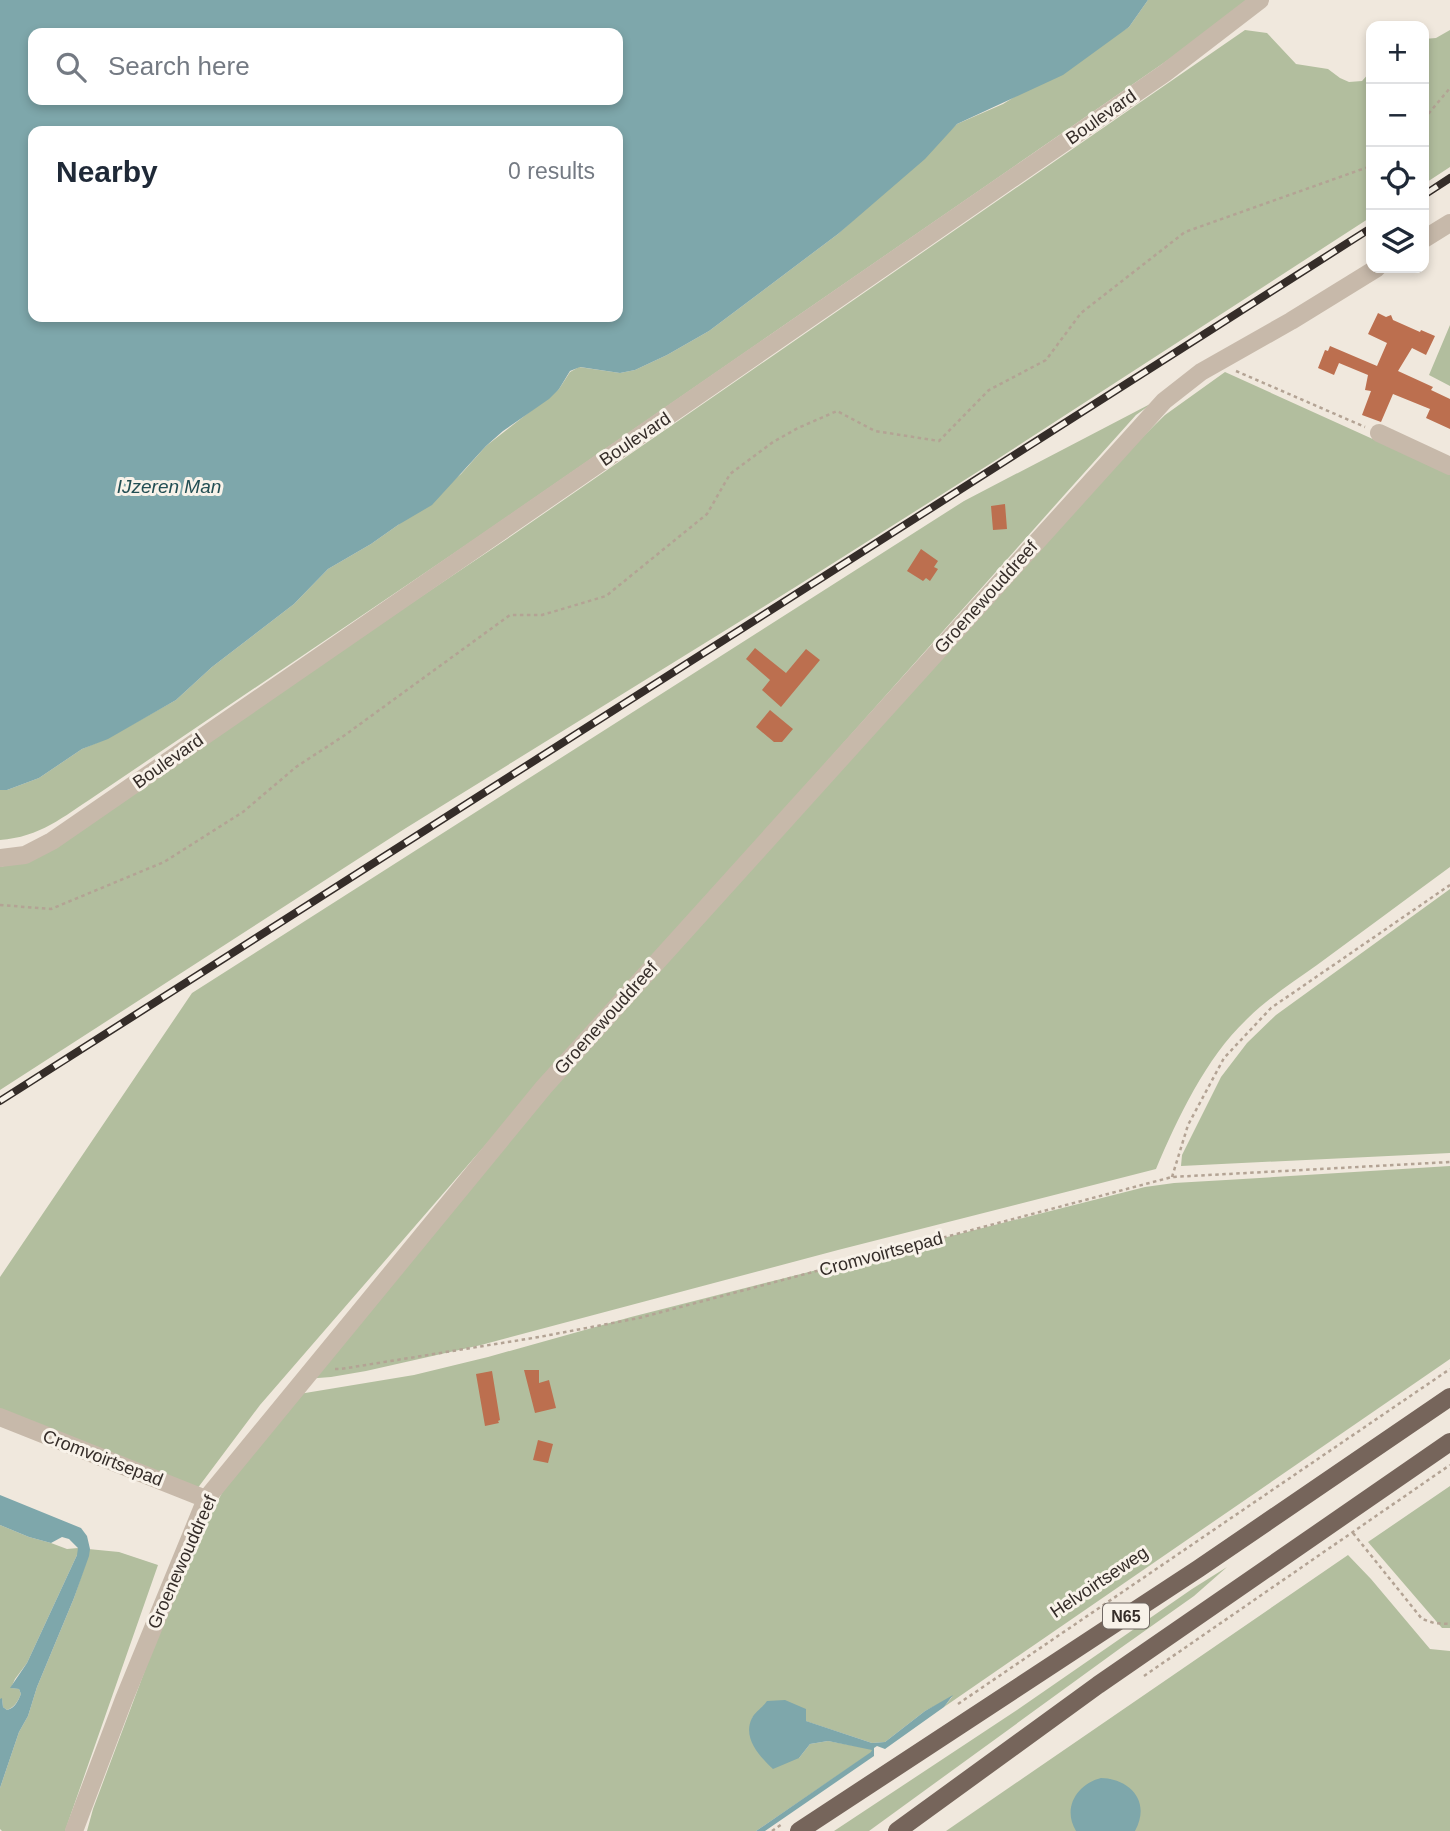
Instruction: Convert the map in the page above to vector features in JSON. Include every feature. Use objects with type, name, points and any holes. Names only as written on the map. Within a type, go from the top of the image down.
[{"type":"main road","name":"N65","points":[[793,1826],[1198,1569],[1450,1398]]},
{"type":"main road","name":"N65","points":[[897,1831],[1098,1685],[1450,1443]]},
{"type":"street","name":"Boulevard","points":[[0,858],[25,855],[52,841],[1164,73],[1260,0]]},
{"type":"street","points":[[1429,236],[1450,223]]},
{"type":"street","name":"Groenewouddreef","points":[[74,1831],[124,1699],[206,1499],[553,1077],[1164,401],[1201,372],[1369,273]]},
{"type":"street","points":[[1379,433],[1450,466]]},
{"type":"street","name":"Cromvoirtsepad","points":[[0,1418],[206,1499]]},
{"type":"path","points":[[1429,113],[1450,88]]},
{"type":"path","points":[[0,905],[51,909],[164,862],[243,812],[296,767],[345,735],[510,615],[542,615],[606,596],[707,514],[730,474],[798,428],[837,411],[875,431],[939,440],[989,390],[1046,360],[1082,313],[1185,232],[1366,168]]},
{"type":"path","points":[[1217,363],[1379,433]]},
{"type":"path","points":[[1172,1177],[1188,1125],[1224,1058],[1271,1008],[1450,885]]},
{"type":"path","name":"Cromvoirtsepad","points":[[315,1366],[341,1369],[639,1318],[1172,1177],[1450,1162]]},
{"type":"path","name":"Helvoirtseweg","points":[[958,1704],[1450,1368]]},
{"type":"path","points":[[1142,1678],[1450,1465]]},
{"type":"path","points":[[1353,1532],[1422,1619],[1450,1624]]},
{"type":"path","points":[[772,1831],[793,1826]]},
{"type":"green space","points":[[1148,0],[1247,0],[1207,33],[475,539],[72,811],[27,835],[0,840],[0,790],[39,778],[82,749],[108,738],[176,700],[212,667],[294,604],[328,569],[398,525],[461,474],[486,446],[559,389],[570,372],[579,367],[620,373],[635,370],[709,331],[838,234],[957,124],[1003,104],[1129,27]]},
{"type":"green space","points":[[1245,30],[1267,33],[1296,64],[1328,69],[1349,82],[1362,81],[1366,77],[1366,220],[993,462],[406,828],[0,1090],[0,867],[28,860],[507,539]]},
{"type":"green space","points":[[1450,30],[1450,167],[1429,181],[1429,39],[1436,38]]},
{"type":"green space","points":[[1450,325],[1450,386],[1429,375]]},
{"type":"green space","points":[[1225,372],[1450,474],[1450,867],[1280,991],[1246,1020],[1205,1071],[1173,1130],[1156,1169],[481,1345],[366,1371],[305,1379],[476,1173],[1107,472],[1165,415]]},
{"type":"green space","points":[[1154,402],[1136,415],[474,1158],[260,1405],[194,1493],[0,1416],[0,1277],[192,993],[964,501]]},
{"type":"green space","points":[[1450,889],[1450,1153],[1181,1166],[1182,1155],[1221,1077],[1247,1043],[1276,1015]]},
{"type":"green space","points":[[1450,1166],[1450,1359],[944,1707],[952,1697],[925,1711],[885,1742],[872,1743],[763,1707],[752,1718],[799,1758],[810,1744],[828,1741],[872,1749],[872,1752],[756,1831],[87,1831],[169,1606],[201,1533],[234,1470],[287,1396],[414,1375],[488,1357],[631,1317],[1145,1187]]},
{"type":"green space","points":[[1450,1486],[1450,1628],[1442,1628],[1368,1542]]},
{"type":"green space","points":[[0,1525],[67,1549],[119,1552],[158,1565],[65,1831],[2,1831],[0,1788],[88,1556],[77,1555],[27,1663],[11,1688],[19,1689],[20,1697],[7,1710],[0,1699]]},
{"type":"green space","points":[[1348,1555],[1430,1649],[1450,1651],[1450,1831],[946,1831]]},
{"type":"green space","points":[[1227,1567],[1194,1596],[869,1831],[834,1831],[1017,1710]]},
{"type":"water","name":"IJzeren Man","points":[[0,0],[1148,0],[1129,27],[1063,75],[957,124],[925,159],[838,234],[709,331],[635,370],[620,373],[580,367],[570,371],[549,399],[486,446],[432,505],[328,569],[294,604],[212,667],[176,700],[108,739],[82,749],[39,778],[0,790]]},
{"type":"water","points":[[0,1495],[81,1528],[87,1536],[90,1549],[74,1598],[37,1687],[28,1716],[19,1732],[0,1788],[0,1699],[2,1698],[3,1707],[7,1710],[19,1699],[19,1689],[10,1688],[27,1663],[78,1548],[69,1539],[62,1537],[51,1543],[0,1525]]},
{"type":"water","points":[[953,1695],[944,1707],[885,1749],[877,1746],[874,1748],[874,1756],[765,1831],[756,1831],[872,1750],[828,1741],[810,1744],[799,1758],[773,1769],[758,1753],[749,1733],[752,1718],[767,1701],[785,1700],[806,1709],[806,1721],[872,1743],[885,1742],[925,1711]]},
{"type":"water","points":[[1101,1778],[1121,1783],[1135,1794],[1141,1811],[1135,1831],[1076,1831],[1071,1814],[1074,1798],[1085,1786]]},
{"type":"building","points":[[1378,313],[1386,317],[1391,315],[1393,320],[1435,336],[1426,355],[1412,348],[1398,371],[1433,387],[1431,390],[1450,399],[1450,429],[1426,418],[1430,409],[1393,394],[1381,422],[1362,415],[1371,391],[1365,390],[1368,375],[1339,363],[1334,375],[1318,368],[1325,350],[1328,351],[1330,346],[1377,366],[1387,343],[1368,334]]},
{"type":"building","points":[[1005,504],[1007,529],[993,530],[991,506]]},
{"type":"building","points":[[921,549],[938,561],[934,567],[938,569],[930,581],[926,578],[923,581],[907,571]]},
{"type":"building","points":[[755,648],[786,673],[806,649],[820,660],[781,707],[762,690],[770,680],[746,659]]},
{"type":"building","points":[[770,710],[793,729],[782,742],[774,742],[756,727]]},
{"type":"building","points":[[524,1370],[539,1370],[539,1383],[549,1380],[556,1408],[535,1413]]},
{"type":"building","points":[[492,1371],[500,1420],[499,1423],[485,1426],[476,1374]]},
{"type":"building","points":[[538,1440],[553,1444],[548,1463],[533,1460]]},
{"type":"railway","points":[[1429,192],[1450,178]]},
{"type":"railway","points":[[0,1101],[1366,231]]}]
